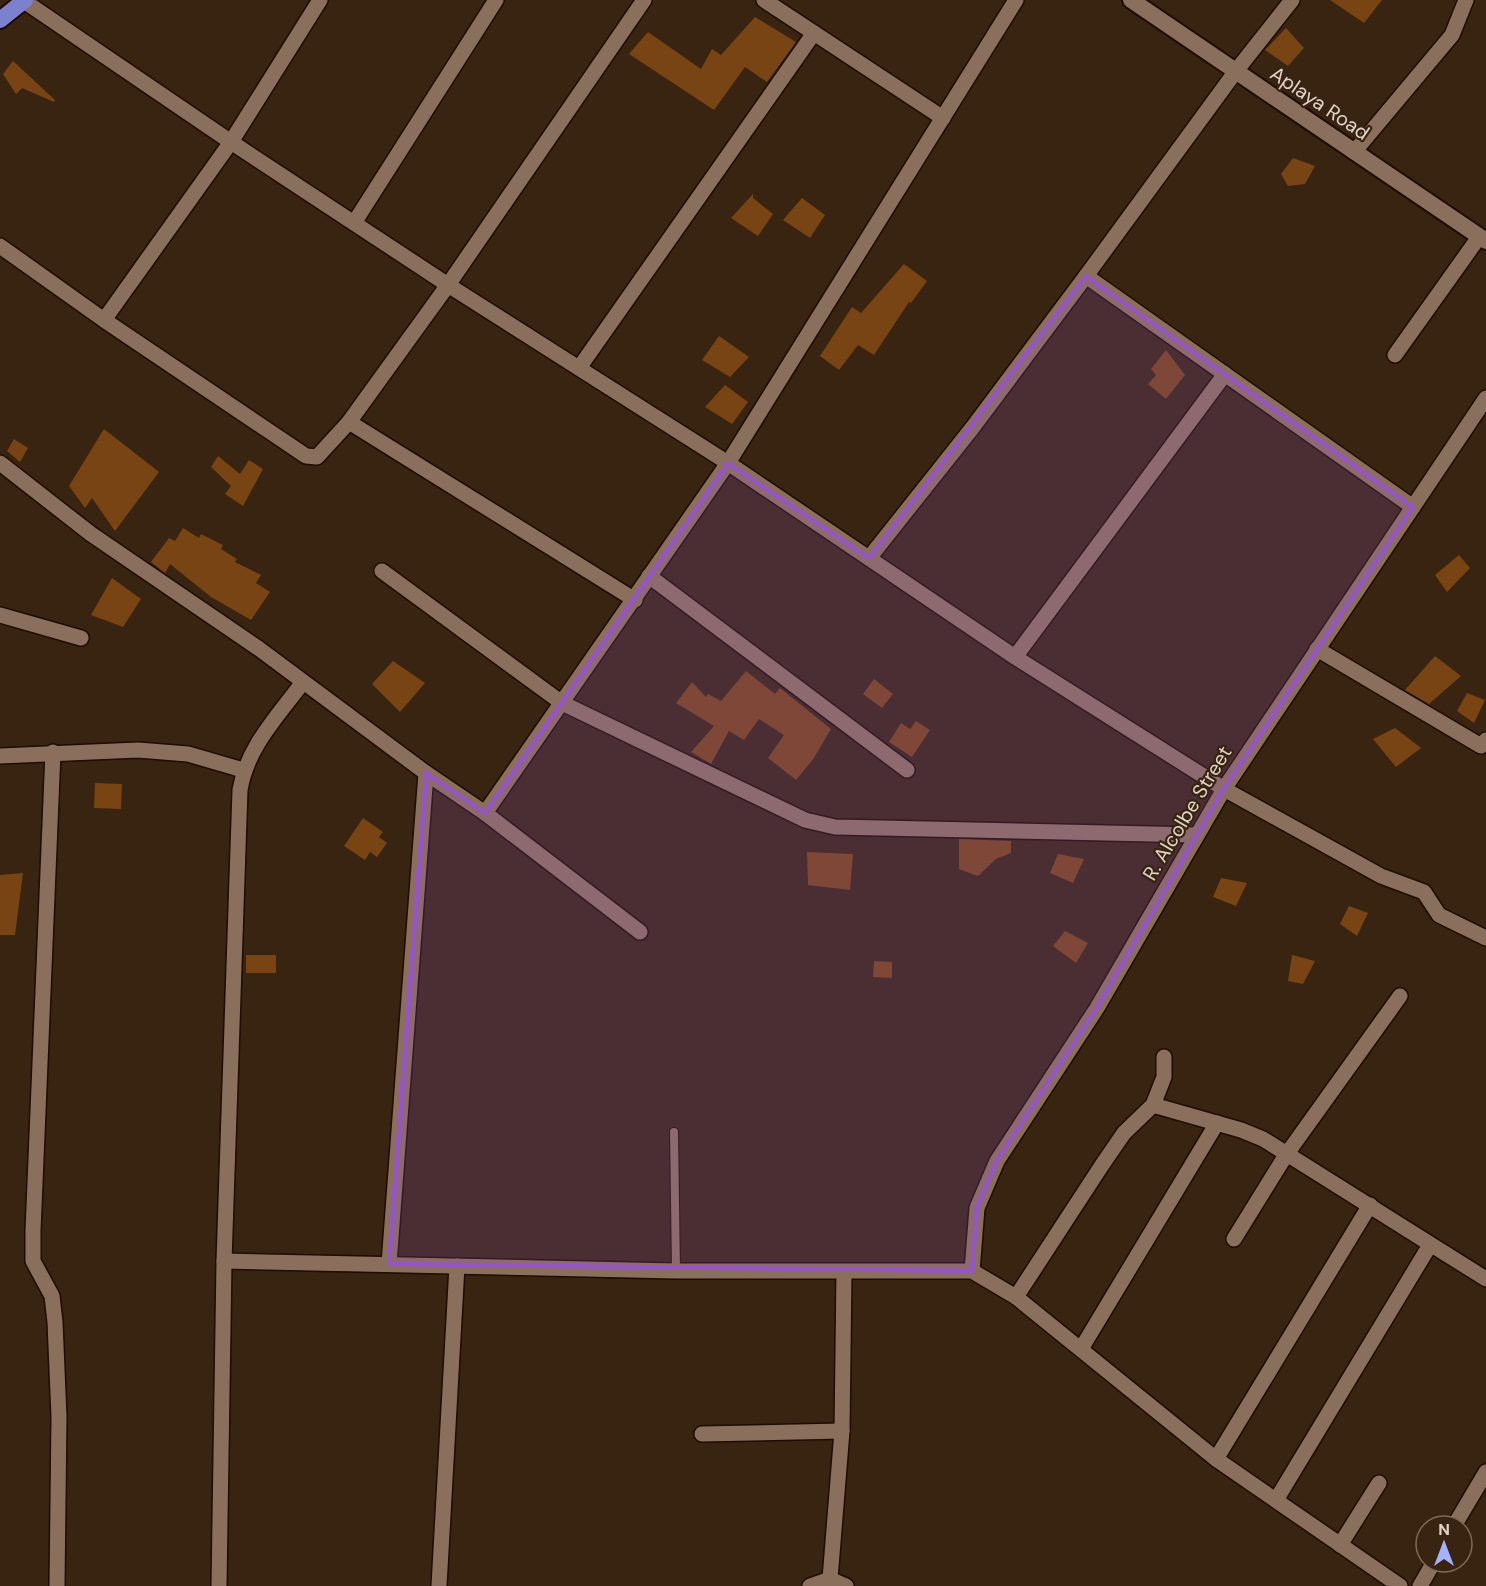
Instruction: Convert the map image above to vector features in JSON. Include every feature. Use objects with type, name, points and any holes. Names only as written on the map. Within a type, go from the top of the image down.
[{"type":"highway","points":[[0,20],[25,0]]},
{"type":"street","points":[[25,0],[231,142],[448,285],[728,463],[1015,657],[1224,789],[1381,876],[1424,892],[1439,915],[1486,938]]},
{"type":"street","points":[[104,320],[231,142],[320,0]]},
{"type":"street","points":[[354,223],[496,0]]},
{"type":"street","points":[[0,246],[104,320],[306,456],[317,457],[349,422],[448,285],[644,0]]},
{"type":"street","points":[[764,0],[943,118]]},
{"type":"street","points":[[485,813],[728,463],[1016,0]]},
{"type":"street","name":"Aplaya Road","points":[[1131,0],[1483,239]]},
{"type":"street","points":[[869,558],[973,427],[1236,71],[1292,0]]},
{"type":"street","points":[[1354,152],[1452,36],[1466,0]]},
{"type":"street","points":[[579,368],[814,33]]},
{"type":"street","points":[[1395,355],[1483,239]]},
{"type":"street","points":[[1086,276],[1413,507]]},
{"type":"street","points":[[1015,657],[1225,374]]},
{"type":"street","name":"R. Alcolbe Street","points":[[972,1271],[977,1208],[997,1161],[1097,1008],[1224,789],[1486,398]]},
{"type":"street","points":[[349,422],[635,600]]},
{"type":"street","points":[[0,463],[91,534],[303,682],[426,774],[485,813],[640,932]]},
{"type":"street","points":[[382,571],[562,703],[779,807],[823,825],[1197,835]]},
{"type":"street","points":[[649,576],[908,770]]},
{"type":"street","points":[[0,615],[81,638]]},
{"type":"street","points":[[1317,649],[1481,746],[1486,740]]},
{"type":"street","points":[[219,1586],[224,1261],[240,790],[243,770],[263,735],[303,682]]},
{"type":"street","points":[[0,756],[138,750],[188,754],[243,770]]},
{"type":"street","points":[[53,752],[33,1261],[52,1296],[55,1322],[59,1417],[57,1586]]},
{"type":"street","points":[[389,1264],[426,774]]},
{"type":"street","points":[[1234,1239],[1286,1155],[1400,996]]},
{"type":"street","points":[[1016,1297],[1124,1133],[1153,1104],[1164,1077],[1164,1057]]},
{"type":"street","points":[[1153,1104],[1263,1139],[1486,1279]]},
{"type":"street","points":[[1081,1349],[1217,1123]]},
{"type":"street","points":[[1216,1459],[1370,1205]]},
{"type":"street","points":[[1276,1500],[1430,1245]]},
{"type":"street","points":[[224,1261],[676,1271],[972,1271],[1016,1297],[1216,1459],[1400,1586]]},
{"type":"street","points":[[439,1586],[457,1266]]},
{"type":"street","points":[[830,1579],[842,1431],[844,1272]]},
{"type":"street","points":[[702,1434],[842,1431]]},
{"type":"street","points":[[1462,1514],[1486,1472]]},
{"type":"street","points":[[1340,1545],[1379,1483]]},
{"type":"street","points":[[810,1586],[830,1579],[846,1586]]},
{"type":"lane","points":[[674,1132],[676,1271]]},
{"type":"highlighted area","points":[[1086,276],[1413,507],[1224,789],[1097,1008],[997,1161],[977,1208],[972,1271],[389,1264],[426,773],[485,813],[728,463],[869,558]]},
{"type":"building","points":[[1330,0],[1382,0],[1364,23]]},
{"type":"building","points":[[755,17],[796,42],[767,82],[745,67],[714,110],[629,54],[648,32],[701,69],[712,49],[721,55]]},
{"type":"building","points":[[1286,28],[1304,48],[1288,66],[1265,50]]},
{"type":"building","points":[[13,61],[55,100],[54,102],[22,88],[16,94],[3,74]]},
{"type":"building","points":[[1293,158],[1315,166],[1305,184],[1288,186],[1281,174]]},
{"type":"building","points":[[753,194],[753,198],[773,214],[758,236],[731,218]]},
{"type":"building","points":[[802,198],[825,215],[810,238],[783,220]]},
{"type":"building","points":[[904,264],[927,281],[911,303],[909,302],[874,355],[858,345],[839,370],[820,356],[852,307],[861,313]]},
{"type":"building","points":[[719,336],[749,357],[730,377],[702,360]]},
{"type":"building","points":[[1166,350],[1185,375],[1166,399],[1148,384],[1156,375],[1151,369]]},
{"type":"building","points":[[725,385],[748,402],[732,424],[705,407]]},
{"type":"building","points":[[104,429],[159,472],[115,531],[92,498],[85,508],[69,486]]},
{"type":"building","points":[[14,439],[28,448],[20,462],[7,451]]},
{"type":"building","points":[[218,456],[240,474],[249,460],[263,469],[243,506],[225,494],[231,486],[211,467]]},
{"type":"building","points":[[183,528],[199,538],[201,534],[223,545],[221,549],[237,559],[235,562],[261,575],[256,583],[270,592],[251,620],[211,597],[170,564],[165,573],[151,562],[169,538],[175,541]]},
{"type":"building","points":[[1459,555],[1470,568],[1447,592],[1435,575]]},
{"type":"building","points":[[112,578],[141,599],[123,627],[91,615]]},
{"type":"building","points":[[1435,656],[1461,676],[1429,704],[1405,690]]},
{"type":"building","points":[[393,661],[425,683],[400,712],[372,684]]},
{"type":"building","points":[[746,671],[775,694],[780,688],[831,729],[814,758],[796,780],[768,758],[784,735],[759,719],[744,740],[729,731],[711,764],[691,752],[714,726],[676,703],[692,682],[706,697],[708,694],[721,701]]},
{"type":"building","points":[[874,679],[893,694],[882,708],[863,694]]},
{"type":"building","points":[[1467,693],[1485,700],[1474,723],[1457,711]]},
{"type":"building","points":[[916,721],[930,730],[912,757],[889,742],[901,723],[910,729]]},
{"type":"building","points":[[1395,728],[1421,748],[1396,767],[1373,739]]},
{"type":"building","points":[[95,783],[122,784],[121,809],[94,808]]},
{"type":"building","points":[[363,818],[383,832],[379,837],[387,843],[377,857],[370,852],[365,860],[344,846]]},
{"type":"building","points":[[959,839],[1011,841],[1011,853],[996,859],[978,876],[959,869]]},
{"type":"building","points":[[807,852],[853,854],[850,890],[808,885]]},
{"type":"building","points":[[1058,854],[1084,859],[1073,883],[1050,873]]},
{"type":"building","points":[[23,873],[15,935],[0,935],[0,875]]},
{"type":"building","points":[[1221,878],[1247,883],[1236,906],[1213,897]]},
{"type":"building","points":[[1349,906],[1368,913],[1357,936],[1340,924]]},
{"type":"building","points":[[1065,931],[1088,943],[1076,963],[1053,946]]},
{"type":"building","points":[[246,955],[276,955],[276,973],[246,973]]},
{"type":"building","points":[[1292,955],[1315,961],[1303,984],[1288,981]]},
{"type":"building","points":[[874,961],[892,962],[892,978],[873,977]]}]
